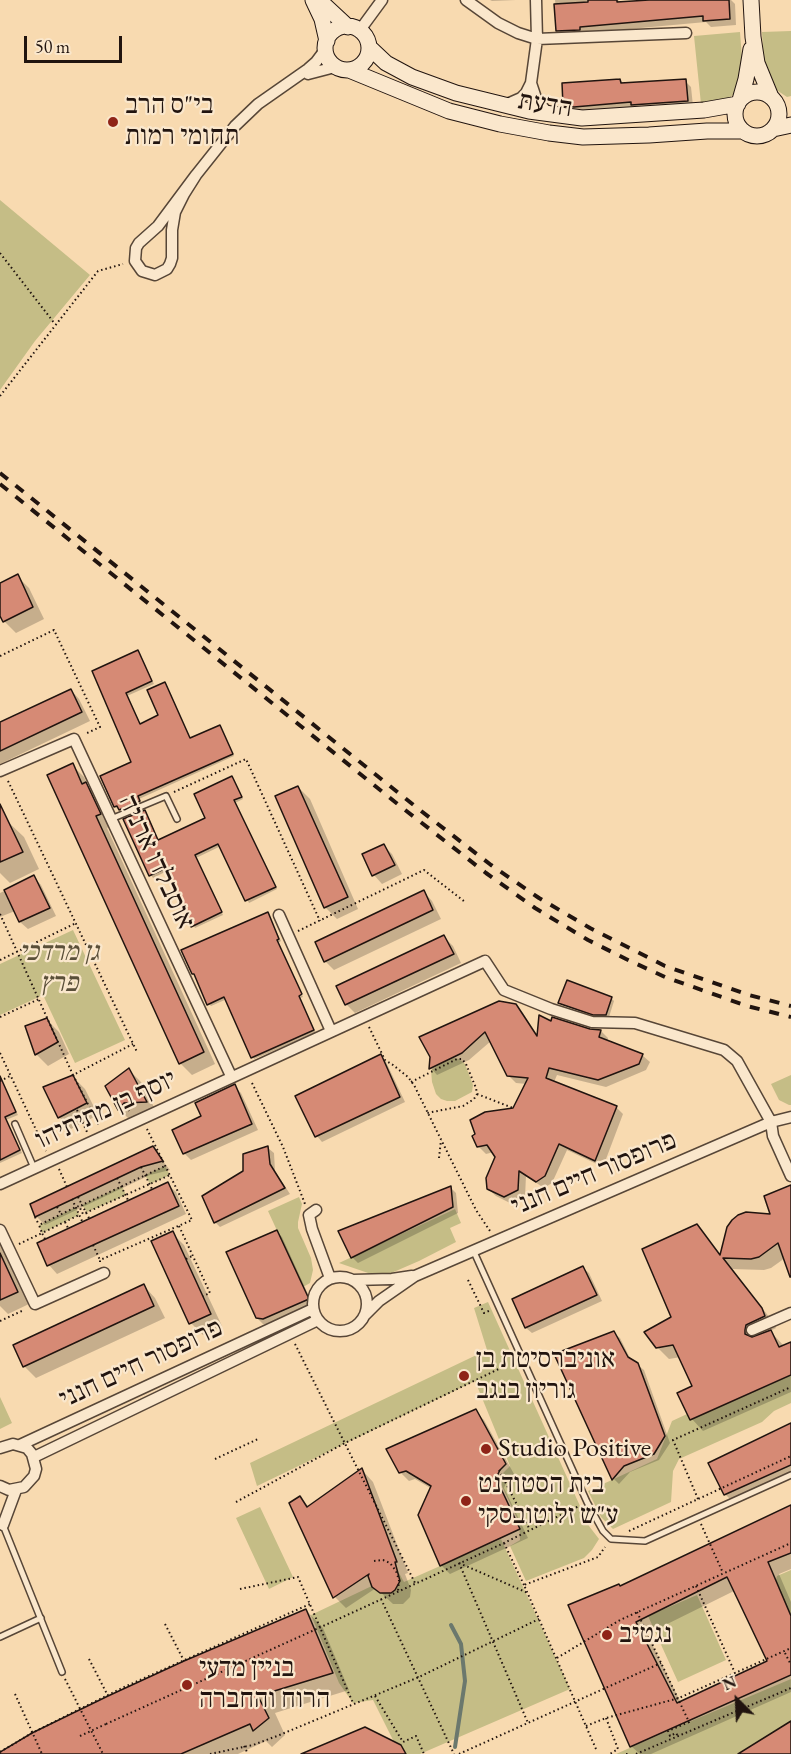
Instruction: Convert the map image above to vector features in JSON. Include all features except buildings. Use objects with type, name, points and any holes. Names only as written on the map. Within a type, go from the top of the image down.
[{"type":"street","points":[[313,0],[322,19],[327,57],[342,68]]},
{"type":"street","points":[[296,78],[318,70],[362,65],[366,60],[368,40],[319,0]]},
{"type":"street","points":[[196,176],[175,212],[170,264],[161,273],[154,275],[142,271],[137,267],[134,254],[139,243],[158,226],[196,176],[245,115],[316,62],[335,30],[354,28],[382,0]]},
{"type":"street","points":[[466,0],[498,23],[537,39],[686,33]]},
{"type":"street","points":[[503,106],[520,98],[526,93],[531,83],[537,39],[536,0]]},
{"type":"street","points":[[751,0],[753,37],[760,73],[779,111],[773,129]]},
{"type":"street","points":[[753,37],[750,60],[735,109],[736,121],[742,131],[758,136],[773,129],[791,125]]},
{"type":"street","name":"הדעת","points":[[369,47],[386,63],[411,77],[503,106],[549,114],[582,118],[645,115],[718,108],[739,102]]},
{"type":"street","name":"הדעת","points":[[342,68],[450,111],[500,124],[549,133],[583,137],[742,131]]},
{"type":"street","points":[[531,83],[540,106],[549,114]]},
{"type":"street","points":[[739,102],[745,96],[758,92],[772,99],[791,103]]},
{"type":"street","name":"אוסבלדו ארניה","points":[[2,770],[74,739],[231,1076]]},
{"type":"street","points":[[279,915],[332,1031]]},
{"type":"street","name":"יוסף בן מתיתיהו","points":[[0,1184],[34,1168],[54,1163],[103,1136],[231,1076],[485,961],[504,990],[551,1009],[592,1022],[635,1023],[724,1050],[737,1061],[771,1122]]},
{"type":"street","name":"פרופסור חיים חנני","points":[[364,1316],[379,1301],[415,1276],[771,1122],[791,1117]]},
{"type":"street","points":[[771,1122],[773,1136],[791,1176]]},
{"type":"street","points":[[313,1213],[312,1229],[330,1278]]},
{"type":"street","points":[[0,1230],[35,1305],[104,1273]]},
{"type":"street","name":"פרופסור חיים חנני","points":[[353,1280],[415,1276]]},
{"type":"street","points":[[344,1277],[353,1280],[365,1294],[367,1303],[364,1316],[351,1329],[333,1330],[325,1326],[318,1320],[313,1309],[316,1290],[330,1278],[344,1277]]},
{"type":"street","name":"פרופסור חיים חנני","points":[[0,1448],[13,1444],[20,1445],[313,1309]]},
{"type":"street","points":[[752,1330],[791,1313]]},
{"type":"street","name":"פרופסור חיים חנני","points":[[33,1457],[318,1320]]},
{"type":"street","points":[[0,1486],[16,1490],[24,1487],[34,1476],[36,1468],[33,1457],[27,1448],[20,1445]]},
{"type":"street","points":[[2,1522],[16,1490]]},
{"type":"lane","points":[[111,819],[166,796],[177,819]]},
{"type":"lane","points":[[15,1124],[34,1168]]},
{"type":"lane","points":[[473,1250],[586,1502],[603,1532],[611,1539],[645,1541],[791,1475]]},
{"type":"lane","points":[[2,1522],[62,1672]]},
{"type":"lane","points":[[0,1637],[40,1618]]},
{"type":"path","points":[[0,253],[56,325]]},
{"type":"path","points":[[0,396],[98,272],[135,261]]},
{"type":"path","points":[[0,656],[54,630],[100,727],[90,731]]},
{"type":"path","points":[[166,796],[246,759],[320,921]]},
{"type":"path","points":[[2,770],[137,1052]]},
{"type":"path","points":[[288,936],[424,870],[465,902]]},
{"type":"path","points":[[0,914],[103,1136]]},
{"type":"path","points":[[0,960],[76,923]]},
{"type":"path","points":[[0,1017],[39,999]]},
{"type":"path","points":[[364,1016],[385,1060],[411,1082],[485,1226],[497,1240]]},
{"type":"path","points":[[73,1075],[133,1044]]},
{"type":"path","points":[[0,1053],[67,1187]]},
{"type":"path","points":[[411,1082],[457,1059],[462,1059],[469,1070],[477,1094]]},
{"type":"path","points":[[0,1081],[10,1076]]},
{"type":"path","points":[[252,1083],[313,1213]]},
{"type":"path","points":[[477,1094],[513,1108]]},
{"type":"path","points":[[427,1113],[463,1106],[474,1099],[477,1094]]},
{"type":"path","points":[[124,1103],[131,1116]]},
{"type":"path","points":[[77,1110],[89,1136]]},
{"type":"path","points":[[100,1260],[192,1220],[147,1128]]},
{"type":"path","points":[[439,1158],[441,1140]]},
{"type":"path","points":[[82,1204],[165,1166]]},
{"type":"path","points":[[141,1167],[152,1189]]},
{"type":"path","points":[[39,1225],[80,1206],[83,1214],[170,1175]]},
{"type":"path","points":[[117,1178],[128,1200]]},
{"type":"path","points":[[78,1197],[89,1218]]},
{"type":"path","points":[[72,1199],[82,1221]]},
{"type":"path","points":[[57,1207],[61,1214]]},
{"type":"path","points":[[15,1246],[79,1215]]},
{"type":"path","points":[[35,1217],[45,1239]]},
{"type":"path","points":[[65,1222],[68,1228]]},
{"type":"path","points":[[179,1226],[210,1293],[203,1296]]},
{"type":"path","points":[[93,1245],[104,1273]]},
{"type":"path","points":[[186,1259],[192,1256]]},
{"type":"path","points":[[194,1278],[201,1274]]},
{"type":"path","points":[[468,1281],[484,1313]]},
{"type":"path","points":[[0,1321],[35,1305]]},
{"type":"path","points":[[290,1334],[415,1584]]},
{"type":"path","points":[[236,1502],[345,1443],[507,1365]]},
{"type":"path","points":[[698,1499],[673,1440],[791,1387]]},
{"type":"path","points":[[215,1459],[258,1439]]},
{"type":"path","points":[[524,1585],[598,1557],[611,1539],[791,1456]]},
{"type":"path","points":[[500,1470],[530,1530]]},
{"type":"path","points":[[80,1736],[321,1628],[504,1543],[586,1502]]},
{"type":"path","points":[[692,1502],[723,1573]]},
{"type":"path","points":[[504,1543],[596,1749]]},
{"type":"path","points":[[556,1659],[620,1620],[791,1543]]},
{"type":"path","points":[[374,1561],[383,1560],[390,1563],[399,1580],[398,1591]]},
{"type":"path","points":[[459,1563],[528,1594]]},
{"type":"path","points":[[459,1563],[528,1722]]},
{"type":"path","points":[[240,1588],[298,1577],[353,1703]]},
{"type":"path","points":[[696,1586],[735,1673]]},
{"type":"path","points":[[381,1599],[454,1754]]},
{"type":"path","points":[[0,1752],[32,1733],[108,1696],[310,1604]]},
{"type":"path","points":[[637,1612],[689,1722],[668,1731],[670,1736],[676,1733],[679,1736]]},
{"type":"path","points":[[210,1754],[253,1745],[278,1736],[419,1677],[539,1619]]},
{"type":"path","points":[[165,1623],[184,1661]]},
{"type":"path","points":[[586,1726],[606,1718],[679,1698],[791,1648]]},
{"type":"path","points":[[785,1653],[791,1665]]},
{"type":"path","points":[[89,1659],[108,1696]]},
{"type":"path","points":[[459,1754],[661,1663]]},
{"type":"path","points":[[62,1672],[103,1754]]},
{"type":"path","points":[[636,1754],[791,1688]]},
{"type":"path","points":[[15,1694],[42,1754]]},
{"type":"path","points":[[375,1695],[403,1742],[416,1736],[424,1754]]},
{"type":"path","points":[[606,1718],[618,1749],[611,1754]]},
{"type":"path","points":[[677,1727],[679,1736]]},
{"type":"path","points":[[244,1746],[248,1754]]},
{"type":"green space","points":[[791,31],[791,96],[787,97],[769,82],[764,70],[762,32]]},
{"type":"green space","points":[[740,32],[743,71],[736,92],[726,101],[701,104],[694,36]]},
{"type":"green space","points":[[0,200],[90,275],[35,341],[0,390]]},
{"type":"green space","name":"גן מרדכי פרץ","points":[[73,930],[125,1040],[75,1063],[43,995],[0,1015],[0,964]]},
{"type":"green space","points":[[454,1058],[465,1064],[473,1085],[472,1092],[455,1101],[447,1101],[436,1094],[431,1070]]},
{"type":"green space","points":[[791,1075],[791,1105],[789,1105],[779,1100],[771,1084]]},
{"type":"green space","points":[[165,1166],[170,1175],[150,1184],[145,1175]]},
{"type":"green space","points":[[122,1186],[126,1195],[87,1212],[82,1205]]},
{"type":"green space","points":[[299,1197],[302,1204],[298,1228],[311,1258],[313,1270],[310,1283],[303,1287],[268,1211]]},
{"type":"green space","points":[[76,1207],[79,1215],[42,1233],[39,1225]]},
{"type":"green space","points":[[455,1209],[461,1223],[450,1228],[456,1242],[419,1261],[389,1274],[371,1274],[339,1263]]},
{"type":"green space","points":[[488,1302],[589,1526],[599,1539],[584,1558],[526,1581],[510,1546],[520,1540],[519,1522],[498,1478],[510,1466],[475,1381],[257,1486],[250,1463],[487,1350],[474,1308]]},
{"type":"green space","points":[[791,1366],[791,1403],[774,1411],[762,1422],[679,1459],[673,1471],[671,1502],[613,1529],[601,1517],[588,1491],[657,1459],[672,1421]]},
{"type":"green space","points":[[0,1397],[12,1423],[0,1429]]},
{"type":"green space","points":[[260,1507],[293,1577],[269,1589],[236,1518]]},
{"type":"green space","points":[[501,1539],[570,1689],[420,1754],[400,1754],[373,1700],[353,1703],[339,1683],[311,1615],[399,1573],[404,1582]]},
{"type":"green space","points":[[791,1570],[791,1627],[773,1590],[777,1576]]},
{"type":"green space","points":[[697,1595],[726,1660],[678,1682],[648,1616]]},
{"type":"green space","points":[[791,1679],[791,1754],[616,1754],[677,1727]]},
{"type":"waterway","points":[[451,1625],[461,1644],[465,1681],[455,1747]]},
{"type":"railway","points":[[0,473],[416,807],[491,865],[539,898],[590,928],[665,966],[749,995],[791,1006]]},
{"type":"railway","points":[[0,484],[400,806],[535,908],[588,940],[665,977],[747,1006],[791,1017]]},
{"type":"place","name":"בי\"ס הרב תחומי רמות","points":[[113,122]]},
{"type":"place","name":"אוניברסיטת בן גוריון בנגב","points":[[464,1376]]},
{"type":"place","name":"Studio Positive","points":[[486,1449]]},
{"type":"place","name":"בית הסטודנט ע\"ש זלוטובסקי","points":[[466,1501]]},
{"type":"place","name":"נגטיב","points":[[607,1635]]},
{"type":"place","name":"בניין מדעי הרוח והחברה","points":[[187,1685]]}]
